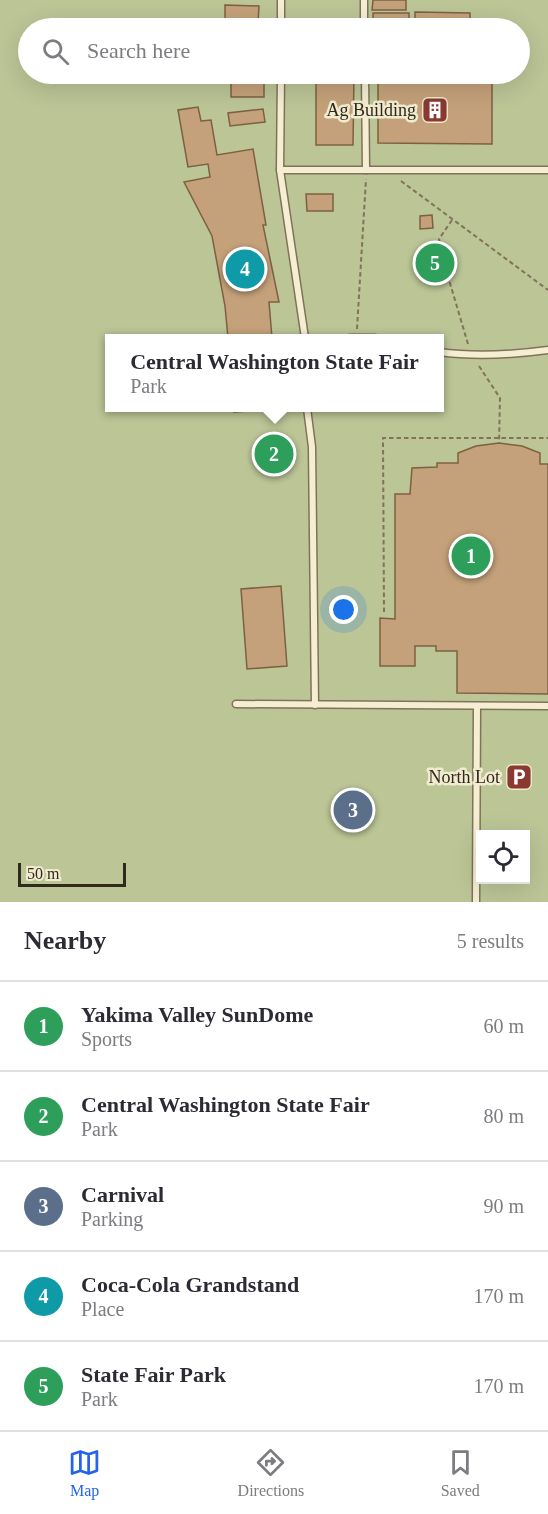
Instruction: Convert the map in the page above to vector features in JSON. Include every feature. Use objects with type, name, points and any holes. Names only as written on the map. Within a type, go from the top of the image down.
[{"type":"lane","points":[[281,0],[281,18]]},
{"type":"lane","points":[[364,0],[364,18]]},
{"type":"lane","points":[[281,84],[280,170],[304,334]]},
{"type":"lane","points":[[365,84],[366,170]]},
{"type":"lane","points":[[280,170],[548,170]]},
{"type":"lane","points":[[444,352],[511,355],[548,350]]},
{"type":"lane","points":[[308,412],[312,447],[315,705]]},
{"type":"lane","points":[[236,704],[548,706]]},
{"type":"lane","points":[[476,902],[477,706]]},
{"type":"path","points":[[357,334],[366,170]]},
{"type":"path","points":[[386,170],[548,290]]},
{"type":"path","points":[[452,220],[440,239],[444,263],[472,355],[500,398],[499,443]]},
{"type":"path","points":[[384,612],[382,438],[548,438]]},
{"type":"green space","points":[[0,0],[548,0],[548,902],[0,902]]},
{"type":"building","points":[[373,0],[406,0],[406,10],[372,10]]},
{"type":"building","points":[[225,5],[259,6],[258,18],[225,18]]},
{"type":"building","points":[[415,12],[470,13],[470,18],[415,18]]},
{"type":"building","points":[[373,13],[409,13],[409,18],[373,18]]},
{"type":"building","points":[[231,84],[264,84],[264,97],[231,97]]},
{"type":"building","points":[[316,84],[354,84],[353,145],[316,145]]},
{"type":"building","name":"Ag Building","points":[[378,84],[492,84],[492,144],[378,143]]},
{"type":"building","points":[[198,107],[201,121],[211,120],[217,155],[253,149],[266,225],[263,225],[279,302],[269,302],[272,334],[228,334],[225,306],[212,236],[184,182],[210,177],[208,164],[188,167],[178,110]]},
{"type":"building","points":[[263,109],[265,122],[230,126],[228,113]]},
{"type":"building","points":[[306,194],[333,194],[333,211],[307,211]]},
{"type":"building","points":[[432,215],[433,228],[420,229],[420,216]]},
{"type":"building","points":[[499,443],[522,446],[540,453],[540,464],[548,464],[548,694],[457,693],[457,651],[436,651],[436,646],[415,646],[415,666],[380,666],[380,618],[395,619],[395,494],[410,494],[412,468],[437,467],[437,463],[458,463],[458,453],[476,446]]},
{"type":"building","points":[[281,586],[287,666],[247,669],[241,589]]},
{"type":"place","name":"Ag Building","points":[[435,110]]},
{"type":"place","name":"State Fair Park","points":[[435,263]]},
{"type":"place","name":"Coca-Cola Grandstand","points":[[245,269]]},
{"type":"place","name":"Central Washington State Fair","points":[[274,454]]},
{"type":"place","name":"Yakima Valley SunDome","points":[[471,556]]},
{"type":"place","name":"North Lot","points":[[519,777]]},
{"type":"place","name":"Carnival","points":[[353,810]]}]
